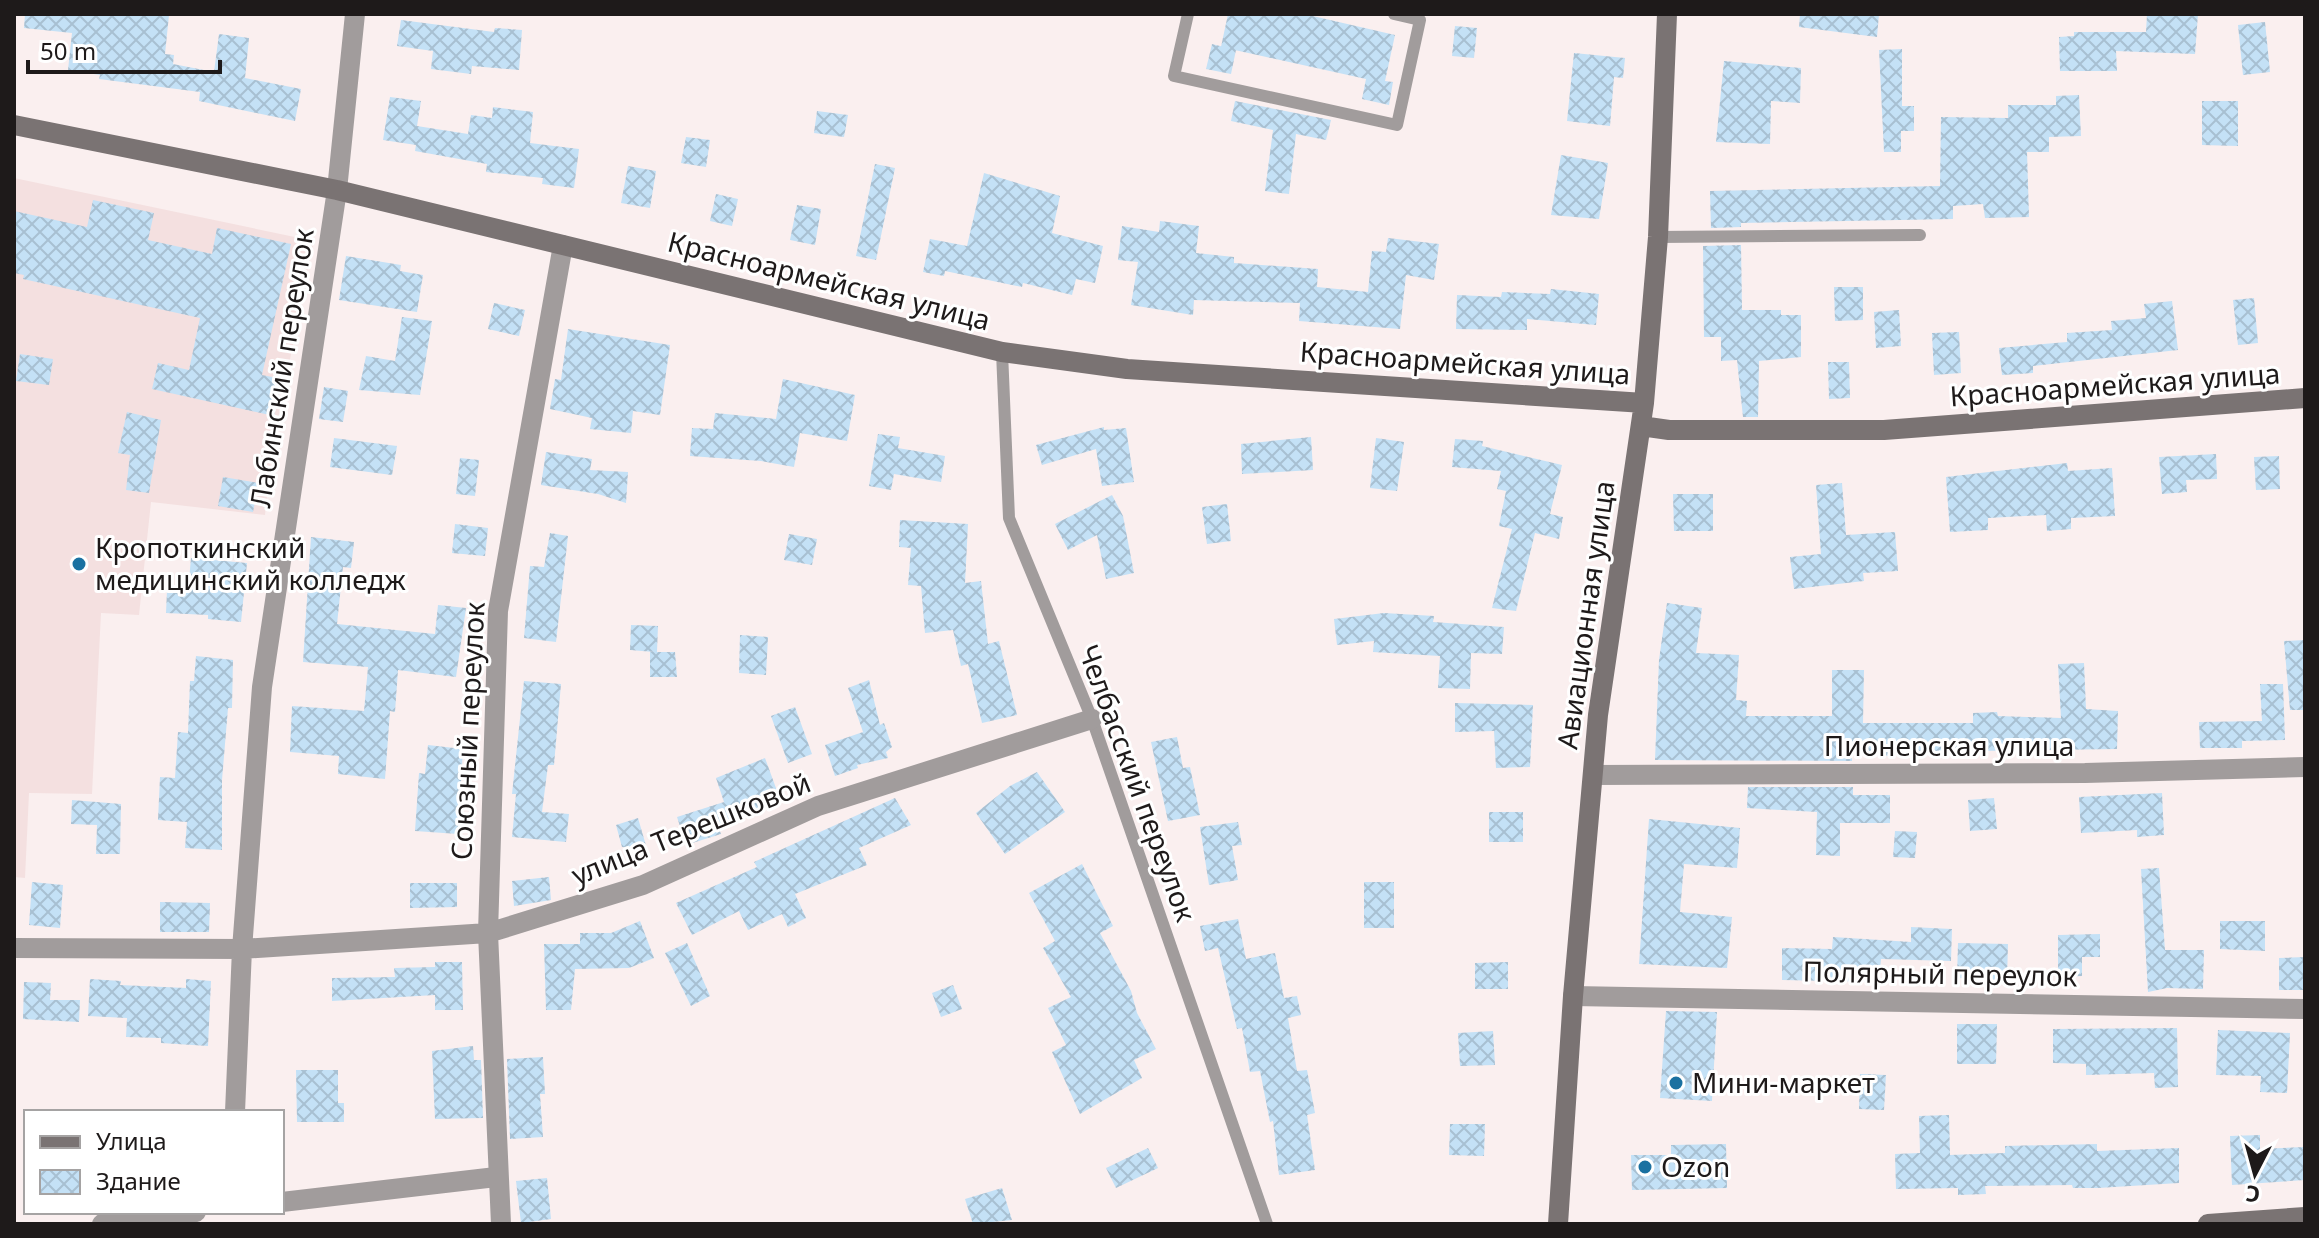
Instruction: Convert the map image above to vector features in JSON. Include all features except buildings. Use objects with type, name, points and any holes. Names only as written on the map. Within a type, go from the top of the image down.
[{"type":"street","name":"Лабинский переулок","points":[[235,1110],[242,949],[262,687],[337,190],[355,14]]},
{"type":"street","name":"Авиационная улица","points":[[1558,1224],[1573,996],[1593,775],[1619,560],[1644,403],[1658,237],[1667,14]]},
{"type":"street","name":"Красноармейская улица","points":[[14,125],[337,190],[1002,352],[1127,369],[1644,403]]},
{"type":"street","name":"Союзный переулок","points":[[501,1224],[496,1177],[488,933],[498,611],[563,245]]},
{"type":"street","name":"Красноармейская улица","points":[[1641,426],[1669,430],[1884,430],[2305,398]]},
{"type":"street","name":"улица Терешковой","points":[[14,948],[242,949],[488,933],[643,885],[818,806],[1092,719]]},
{"type":"street","name":"Пионерская улица","points":[[1593,775],[2085,773],[2305,767]]},
{"type":"street","name":"Полярный переулок","points":[[1573,996],[2305,1009]]},
{"type":"street","points":[[284,1202],[496,1177]]},
{"type":"street","points":[[102,1224],[180,1214]]},
{"type":"street","points":[[2208,1224],[2305,1217]]},
{"type":"lane","points":[[1188,14],[1174,76],[1397,125],[1420,20],[1394,14]]},
{"type":"lane","points":[[1658,237],[1920,235]]},
{"type":"lane","name":"Челбасский переулок","points":[[1002,352],[1009,518],[1092,719],[1267,1224]]},
{"type":"shaded area","name":"Кропоткинский медицинский колледж","points":[[14,178],[314,241],[272,448],[265,515],[151,502],[139,615],[101,613],[92,794],[29,793],[25,878],[14,877]]},
{"type":"place","name":"Кропоткинский медицинский колледж","points":[[79,564]]},
{"type":"place","name":"Мини-маркет","points":[[1676,1083]]},
{"type":"place","name":"Ozon","points":[[1645,1167]]}]
